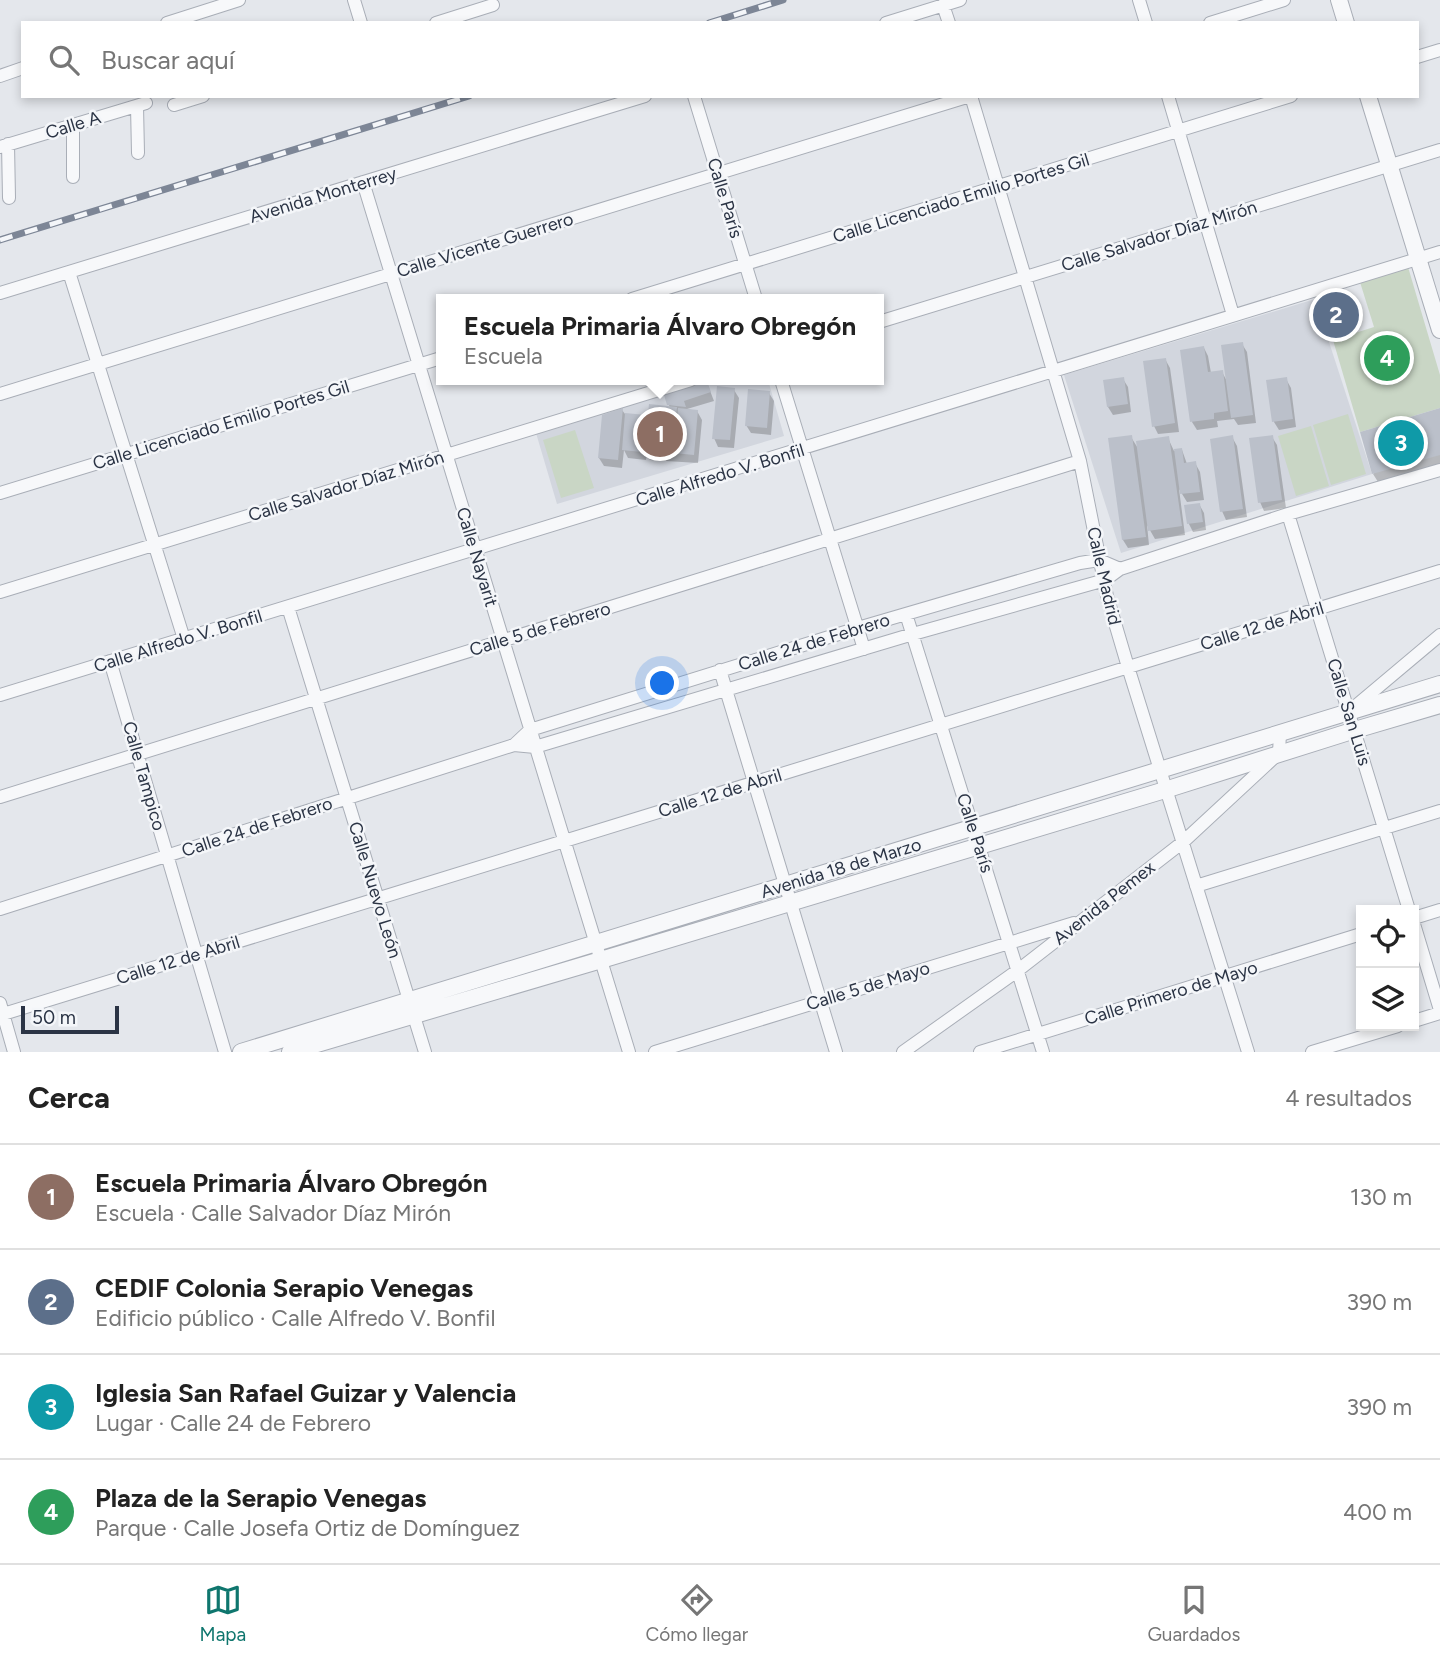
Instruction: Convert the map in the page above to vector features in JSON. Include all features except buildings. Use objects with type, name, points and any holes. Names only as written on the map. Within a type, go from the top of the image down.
[{"type":"street","points":[[173,21],[239,0]]},
{"type":"street","points":[[354,0],[360,21]]},
{"type":"street","points":[[892,21],[960,0]]},
{"type":"street","points":[[1139,0],[1145,21]]},
{"type":"street","points":[[1216,21],[1284,0]]},
{"type":"street","points":[[1339,0],[1345,21]]},
{"type":"street","points":[[442,21],[493,5]]},
{"type":"street","points":[[943,5],[948,21]]},
{"type":"street","points":[[1419,56],[1440,50]]},
{"type":"street","points":[[0,76],[21,69]]},
{"type":"street","points":[[174,105],[197,98]]},
{"type":"street","name":"Avenida Monterrey","points":[[0,293],[638,98]]},
{"type":"street","name":"Calle París","points":[[695,98],[754,294]]},
{"type":"street","name":"Calle Vicente Guerrero","points":[[0,394],[964,98]]},
{"type":"street","name":"Calle Madrid","points":[[971,98],[1080,461],[1107,596],[1248,1052]]},
{"type":"street","points":[[1169,98],[1233,316]]},
{"type":"street","name":"Calle Licenciado Emilio Portes Gil","points":[[648,294],[1285,98]]},
{"type":"street","points":[[1369,98],[1440,330]]},
{"type":"street","name":"Calle A","points":[[4,146],[142,104],[138,153]]},
{"type":"street","points":[[73,125],[73,177]]},
{"type":"street","points":[[4,146],[9,198]]},
{"type":"street","name":"Calle Salvador Díaz Mirón","points":[[884,320],[1440,150]]},
{"type":"street","name":"Calle Nayarit","points":[[363,182],[629,1052]]},
{"type":"street","name":"Calle Alfredo V. Bonfil","points":[[0,695],[1440,252]]},
{"type":"street","points":[[69,272],[184,639]]},
{"type":"street","name":"Calle Licenciado Emilio Portes Gil","points":[[0,493],[436,360]]},
{"type":"street","name":"Calle Salvador Díaz Mirón","points":[[0,592],[675,385]]},
{"type":"street","points":[[782,385],[864,649]]},
{"type":"street","name":"Calle 5 de Febrero","points":[[0,797],[1080,461]]},
{"type":"street","name":"Calle 24 de Febrero","points":[[0,909],[514,745],[535,747],[913,634],[1105,580],[1120,569],[1289,514],[1440,470]]},
{"type":"street","name":"Calle San Luis","points":[[1289,514],[1407,905]]},
{"type":"street","points":[[1099,560],[1120,569]]},
{"type":"street","name":"Calle 24 de Febrero","points":[[514,745],[530,730],[858,628],[1080,563],[1099,560]]},
{"type":"street","name":"Calle 12 de Abril","points":[[1,1011],[196,954],[1440,571]]},
{"type":"street","name":"Calle Nuevo León","points":[[288,607],[425,1052]]},
{"type":"street","name":"Calle París","points":[[906,614],[1043,1052]]},
{"type":"street","points":[[1349,712],[1440,635]]},
{"type":"street","name":"Calle Tampico","points":[[110,662],[225,1052]]},
{"type":"street","points":[[720,670],[836,1052]]},
{"type":"street","name":"Avenida 18 de Marzo","points":[[290,1052],[595,943],[1440,684]]},
{"type":"street","name":"Avenida 18 de Marzo","points":[[241,1052],[601,960],[1440,705]]},
{"type":"street","points":[[1279,753],[1280,733]]},
{"type":"street","name":"Avenida Pemex","points":[[903,1052],[1017,971],[1183,842],[1279,753]]},
{"type":"street","points":[[1196,886],[1440,811]]},
{"type":"street","points":[[1419,916],[1440,910]]},
{"type":"street","name":"Calle 5 de Mayo","points":[[654,1052],[1081,921]]},
{"type":"street","name":"Calle Primero de Mayo","points":[[980,1052],[1356,936]]},
{"type":"street","points":[[1419,941],[1440,1011],[1419,1019]]},
{"type":"street","points":[[1,1011],[15,1052]]},
{"type":"street","points":[[1312,1052],[1381,1031]]},
{"type":"shaded area","points":[[1315,299],[1372,474],[1121,553],[1064,375]]},
{"type":"shaded area","points":[[694,385],[769,385],[784,436],[557,504],[536,433]]},
{"type":"green space","points":[[1408,267],[1440,375],[1440,408],[1360,432],[1333,340],[1374,327],[1360,282]]},
{"type":"green space","points":[[1348,414],[1366,474],[1331,485],[1313,425]]},
{"type":"green space","points":[[1311,426],[1329,486],[1296,496],[1278,436]]},
{"type":"green space","points":[[575,430],[594,488],[561,498],[543,440]]},
{"type":"railway","points":[[715,21],[783,0]]},
{"type":"railway","points":[[0,240],[462,98]]},
{"type":"place","name":"CEDIF Colonia Serapio Venegas","points":[[1336,315]]},
{"type":"place","name":"Plaza de la Serapio Venegas","points":[[1387,358]]},
{"type":"place","name":"Escuela Primaria Álvaro Obregón","points":[[660,434]]},
{"type":"place","name":"Iglesia San Rafael Guizar y Valencia","points":[[1401,443]]}]
